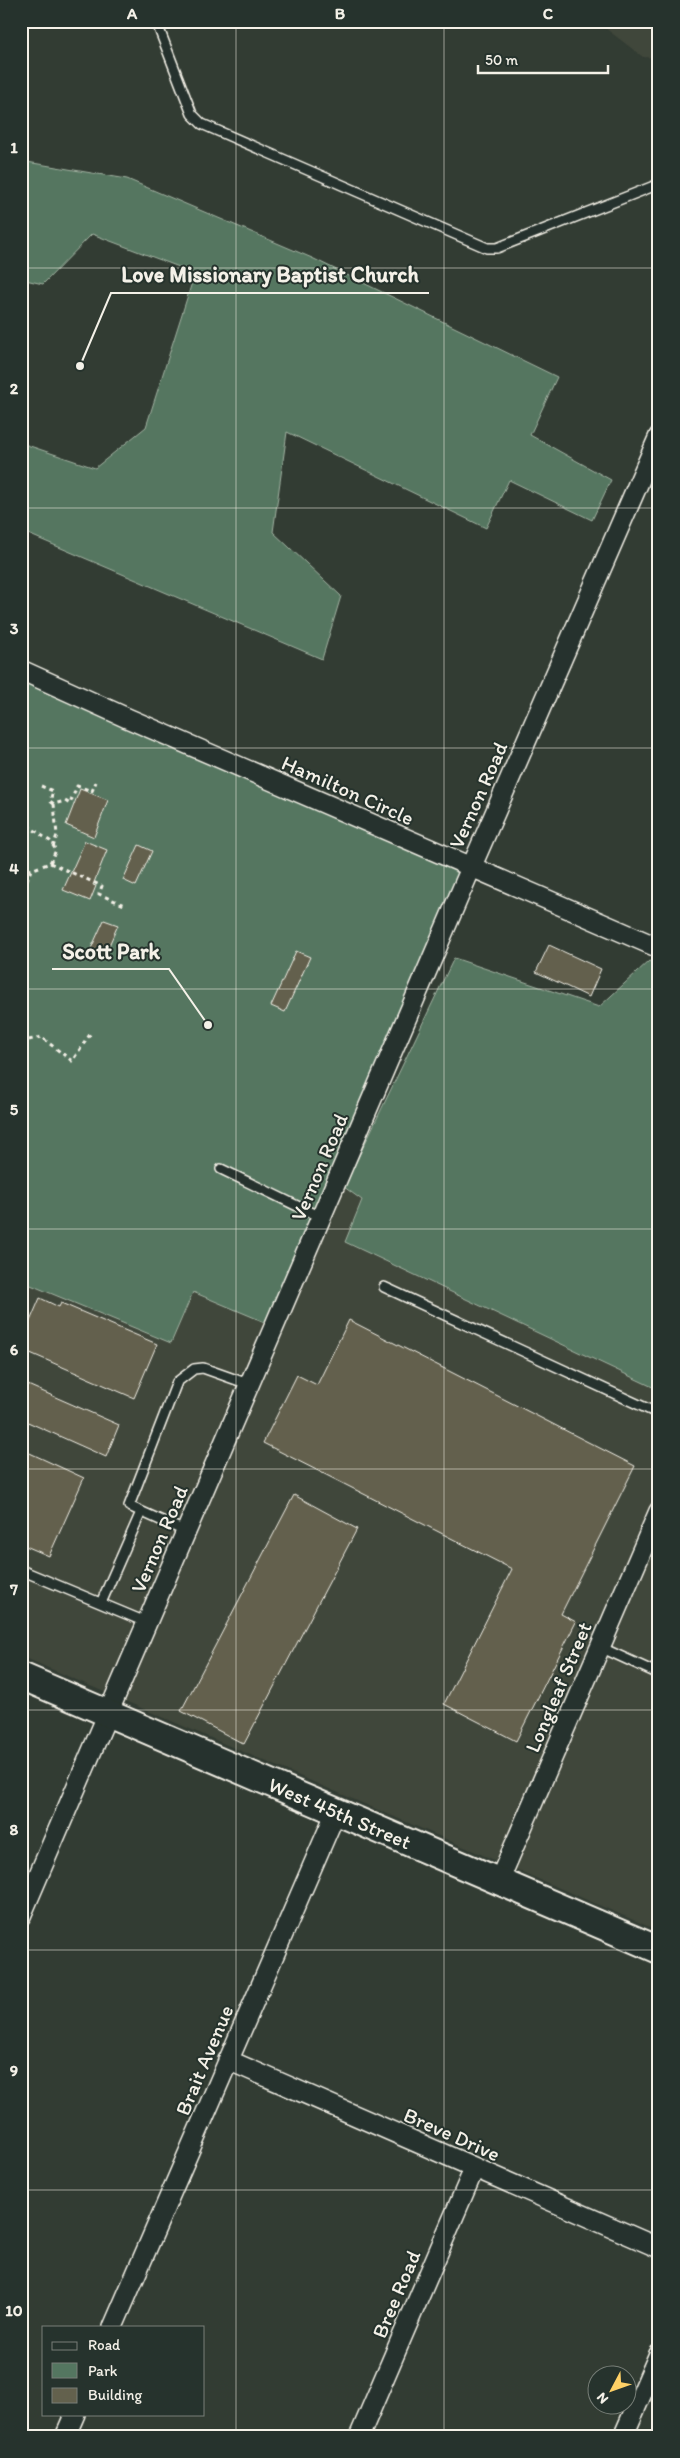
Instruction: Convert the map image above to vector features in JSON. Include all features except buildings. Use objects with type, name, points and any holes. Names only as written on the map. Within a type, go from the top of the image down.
[{"type":"street","name":"Vernon Road","points":[[21,1916],[251,1385],[471,868],[659,436]]},
{"type":"street","name":"Hamilton Circle","points":[[21,670],[471,868],[659,948]]},
{"type":"street","name":"Longleaf Street","points":[[499,1881],[599,1647],[658,1515]]},
{"type":"street","name":"West 45th Street","points":[[21,1676],[109,1712],[336,1812],[659,1950]]},
{"type":"street","name":"Brait Avenue","points":[[113,2326],[336,1812]]},
{"type":"street","name":"Breve Drive","points":[[228,2060],[659,2248]]},
{"type":"street","name":"Bree Road","points":[[358,2437],[474,2168]]},
{"type":"street","points":[[623,2437],[659,2354]]},
{"type":"street","points":[[65,2437],[74,2416]]},
{"type":"lane","points":[[156,21],[192,114],[202,124],[487,248],[497,248],[659,184]]},
{"type":"lane","points":[[221,1169],[322,1218]]},
{"type":"lane","points":[[384,1287],[659,1414]]},
{"type":"lane","points":[[187,1532],[129,1506],[177,1382],[194,1369],[203,1368],[251,1385]]},
{"type":"lane","points":[[101,1603],[141,1512]]},
{"type":"lane","points":[[21,1570],[148,1623]]},
{"type":"lane","points":[[599,1647],[659,1674]]},
{"type":"path","points":[[54,804],[65,801],[70,804],[77,786],[92,791],[96,782]]},
{"type":"path","points":[[41,786],[53,791],[50,802],[54,804],[57,836],[53,847]]},
{"type":"path","points":[[21,820],[33,828],[56,850],[50,863],[32,870],[21,866]]},
{"type":"path","points":[[50,863],[102,886],[98,894],[124,905]]},
{"type":"path","points":[[21,894],[32,870]]},
{"type":"path","points":[[21,1042],[42,1037],[72,1061],[91,1032]]},
{"type":"shaded area","points":[[596,21],[659,21],[659,58],[643,57]]},
{"type":"shaded area","points":[[344,1187],[362,1200],[345,1242],[659,1390],[659,1931],[21,1656],[21,1281],[171,1343],[193,1292],[267,1323]]},
{"type":"green space","points":[[21,161],[127,179],[312,258],[557,377],[530,435],[611,480],[592,520],[509,480],[486,528],[287,432],[273,532],[341,596],[322,659],[21,531],[21,443],[95,468],[146,427],[195,273],[92,234],[43,284],[21,279]]},
{"type":"green space","points":[[21,679],[460,872],[267,1323],[193,1292],[171,1343],[21,1281]]},
{"type":"green space","points":[[454,958],[599,1007],[649,961],[659,966],[659,1390],[345,1242],[362,1200],[344,1187]]},
{"type":"place","name":"Love Missionary Baptist Church","points":[[80,366]]},
{"type":"place","name":"Scott Park","points":[[208,1025]]}]
